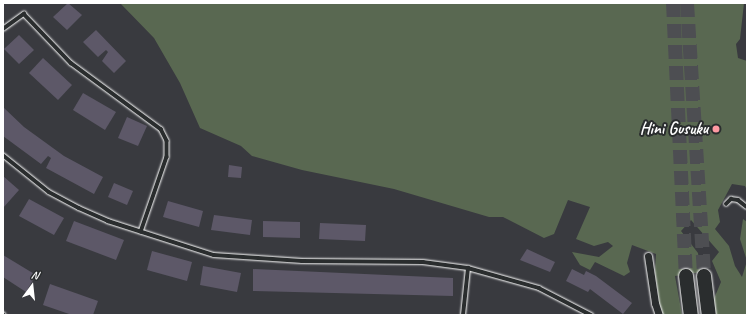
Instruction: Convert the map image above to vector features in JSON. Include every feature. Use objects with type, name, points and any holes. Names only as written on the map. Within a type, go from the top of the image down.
[{"type":"highway","points":[[686,276],[691,315]]},
{"type":"highway","points":[[704,276],[709,315]]},
{"type":"street","points":[[648,256],[655,303],[659,315]]},
{"type":"lane","points":[[3,29],[24,14],[72,63],[161,129],[166,141],[167,157],[141,232]]},
{"type":"lane","points":[[3,155],[49,192],[108,221],[214,255],[302,261],[423,262],[468,268],[539,288],[591,315]]},
{"type":"lane","points":[[726,204],[731,199],[738,200],[747,207]]},
{"type":"lane","points":[[463,315],[468,268]]},
{"type":"green space","points":[[120,3],[744,3],[740,39],[736,44],[738,58],[747,61],[747,190],[745,186],[732,184],[718,210],[720,222],[715,229],[729,246],[735,266],[742,277],[747,261],[747,315],[716,315],[713,301],[721,282],[712,261],[719,252],[691,220],[681,231],[698,253],[701,272],[675,276],[682,315],[661,315],[655,273],[656,254],[632,245],[627,263],[630,272],[624,276],[595,262],[590,270],[580,265],[572,252],[599,257],[613,246],[608,242],[594,246],[576,239],[590,207],[568,200],[554,234],[544,238],[503,217],[489,217],[394,189],[302,170],[252,156],[241,146],[200,128],[180,83],[154,38]]},
{"type":"green space","points":[[743,219],[747,222],[747,261],[740,239]]},
{"type":"building","points":[[68,3],[82,15],[67,30],[53,17]]},
{"type":"building","points":[[96,30],[126,61],[114,73],[102,61],[108,52],[106,50],[98,57],[83,42]]},
{"type":"building","points":[[19,35],[34,50],[19,64],[4,49]]},
{"type":"building","points":[[43,58],[72,85],[58,100],[29,73]]},
{"type":"building","points":[[83,93],[116,112],[105,130],[73,110]]},
{"type":"building","points":[[3,107],[24,127],[64,156],[103,177],[94,194],[46,168],[51,158],[48,156],[41,164],[3,136]]},
{"type":"building","points":[[127,117],[147,126],[138,146],[118,138]]},
{"type":"building","points":[[229,165],[242,167],[241,178],[228,177]]},
{"type":"building","points":[[3,176],[19,190],[3,208]]},
{"type":"building","points":[[114,183],[133,191],[127,205],[108,197]]},
{"type":"building","points":[[29,199],[64,218],[54,235],[19,216]]},
{"type":"building","points":[[168,201],[203,211],[199,227],[163,217]]},
{"type":"building","points":[[214,215],[252,220],[250,235],[211,230]]},
{"type":"building","points":[[74,221],[124,240],[116,260],[66,241]]},
{"type":"building","points":[[263,221],[300,222],[300,238],[263,237]]},
{"type":"building","points":[[320,223],[366,225],[365,241],[319,239]]},
{"type":"building","points":[[527,249],[555,262],[550,272],[520,260]]},
{"type":"building","points":[[152,251],[192,262],[187,281],[147,270]]},
{"type":"building","points":[[3,255],[36,275],[26,292],[3,277]]},
{"type":"building","points":[[203,266],[241,273],[237,292],[200,285]]},
{"type":"building","points":[[253,269],[453,278],[453,296],[253,291]]},
{"type":"building","points":[[572,269],[584,275],[586,271],[596,276],[632,303],[623,314],[590,289],[588,292],[566,281]]},
{"type":"building","points":[[50,284],[98,301],[93,315],[72,315],[43,305]]},
{"type":"tunnel","points":[[673,3],[686,276]]},
{"type":"tunnel","points":[[687,3],[704,276]]},
{"type":"place","name":"Hini Gusuku","points":[[716,129]]}]
